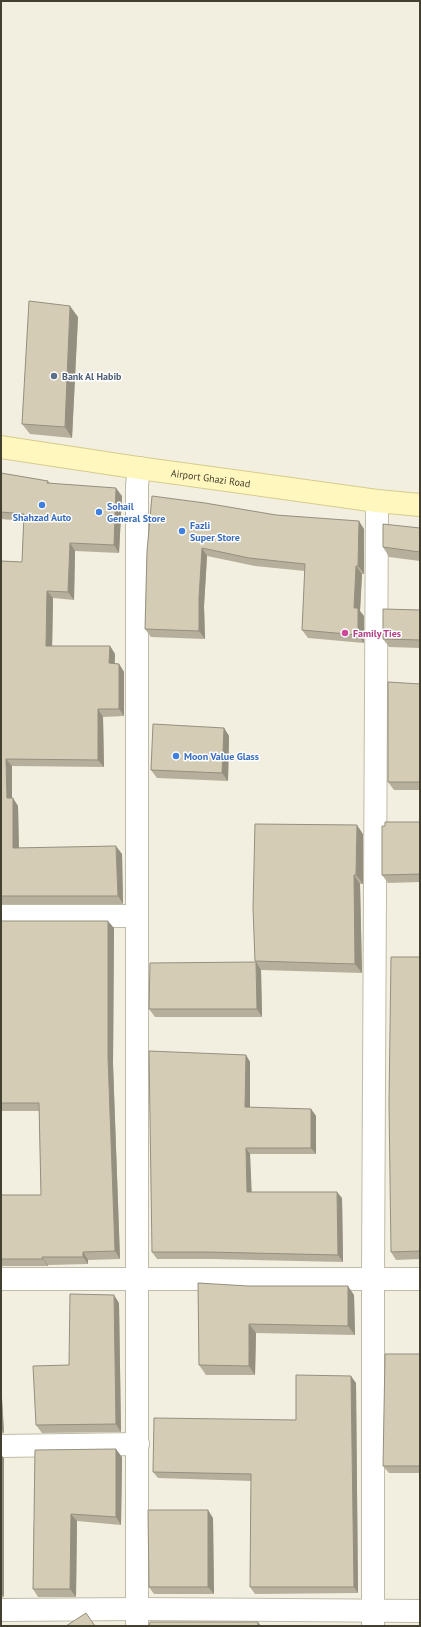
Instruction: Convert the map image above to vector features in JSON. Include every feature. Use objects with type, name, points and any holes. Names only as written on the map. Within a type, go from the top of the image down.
[{"type":"main road","name":"Airport Ghazi Road","points":[[1,447],[377,501],[420,505]]},
{"type":"street","points":[[138,1618],[136,1279],[137,485],[139,468]]},
{"type":"street","points":[[373,1619],[372,1279],[377,501]]},
{"type":"street","points":[[1,916],[137,916]]},
{"type":"street","points":[[1,1279],[420,1279]]},
{"type":"street","points":[[1,1446],[138,1444]]},
{"type":"street","points":[[1,1610],[138,1618],[373,1619],[420,1611]]},
{"type":"building","name":"Bank Al Habib","points":[[29,301],[70,306],[65,427],[22,424]]},
{"type":"building","points":[[1,473],[48,481],[47,483],[116,488],[114,545],[70,543],[68,592],[47,591],[46,646],[110,646],[109,663],[119,664],[119,709],[98,709],[98,760],[6,759],[7,798],[13,798],[13,848],[116,846],[118,896],[1,896],[1,561],[22,562],[24,514],[1,512]]},
{"type":"building","points":[[152,496],[276,515],[359,521],[358,566],[356,566],[354,608],[358,608],[358,635],[302,630],[305,564],[249,558],[202,548],[199,631],[145,629],[147,551]]},
{"type":"building","points":[[383,524],[420,528],[420,552],[383,547]]},
{"type":"building","points":[[383,609],[420,610],[420,640],[383,639]]},
{"type":"building","points":[[388,682],[420,684],[420,782],[388,782]]},
{"type":"building","points":[[153,724],[224,728],[222,773],[151,770]]},
{"type":"building","points":[[385,822],[420,822],[420,874],[382,875],[382,826],[385,826]]},
{"type":"building","points":[[255,824],[357,825],[356,875],[354,875],[355,964],[255,961],[253,908]]},
{"type":"building","points":[[1,921],[108,921],[108,1057],[115,1251],[83,1252],[83,1257],[1,1259],[1,1195],[41,1195],[39,1103],[1,1103]]},
{"type":"building","points":[[391,957],[420,957],[420,1251],[391,1252],[389,1103]]},
{"type":"building","points":[[256,962],[257,1009],[149,1009],[150,963]]},
{"type":"building","points":[[149,1051],[246,1055],[245,1107],[311,1109],[311,1148],[246,1148],[247,1192],[337,1192],[338,1255],[152,1252]]},
{"type":"building","points":[[198,1283],[248,1286],[348,1286],[348,1326],[249,1324],[249,1366],[199,1365]]},
{"type":"building","points":[[70,1294],[114,1295],[116,1424],[36,1425],[33,1366],[69,1365]]},
{"type":"building","points":[[385,1354],[420,1354],[420,1466],[383,1466]]},
{"type":"building","points":[[296,1375],[351,1376],[354,1587],[250,1587],[251,1474],[153,1472],[154,1418],[296,1420]]},
{"type":"building","points":[[116,1449],[116,1517],[71,1514],[70,1589],[33,1589],[35,1450]]},
{"type":"building","points":[[148,1510],[208,1510],[208,1587],[149,1587]]},
{"type":"building","points":[[86,1613],[95,1626],[66,1626]]},
{"type":"building","points":[[150,1622],[258,1622],[258,1626],[149,1626]]},
{"type":"place","name":"Bank Al Habib","points":[[54,376]]},
{"type":"place","name":"Shahzad Auto","points":[[42,505]]},
{"type":"place","name":"Sohail General Store","points":[[99,512]]},
{"type":"place","name":"Fazli Super Store","points":[[182,531]]},
{"type":"place","name":"Family Ties","points":[[345,633]]},
{"type":"place","name":"Moon Value Glass","points":[[176,756]]}]
